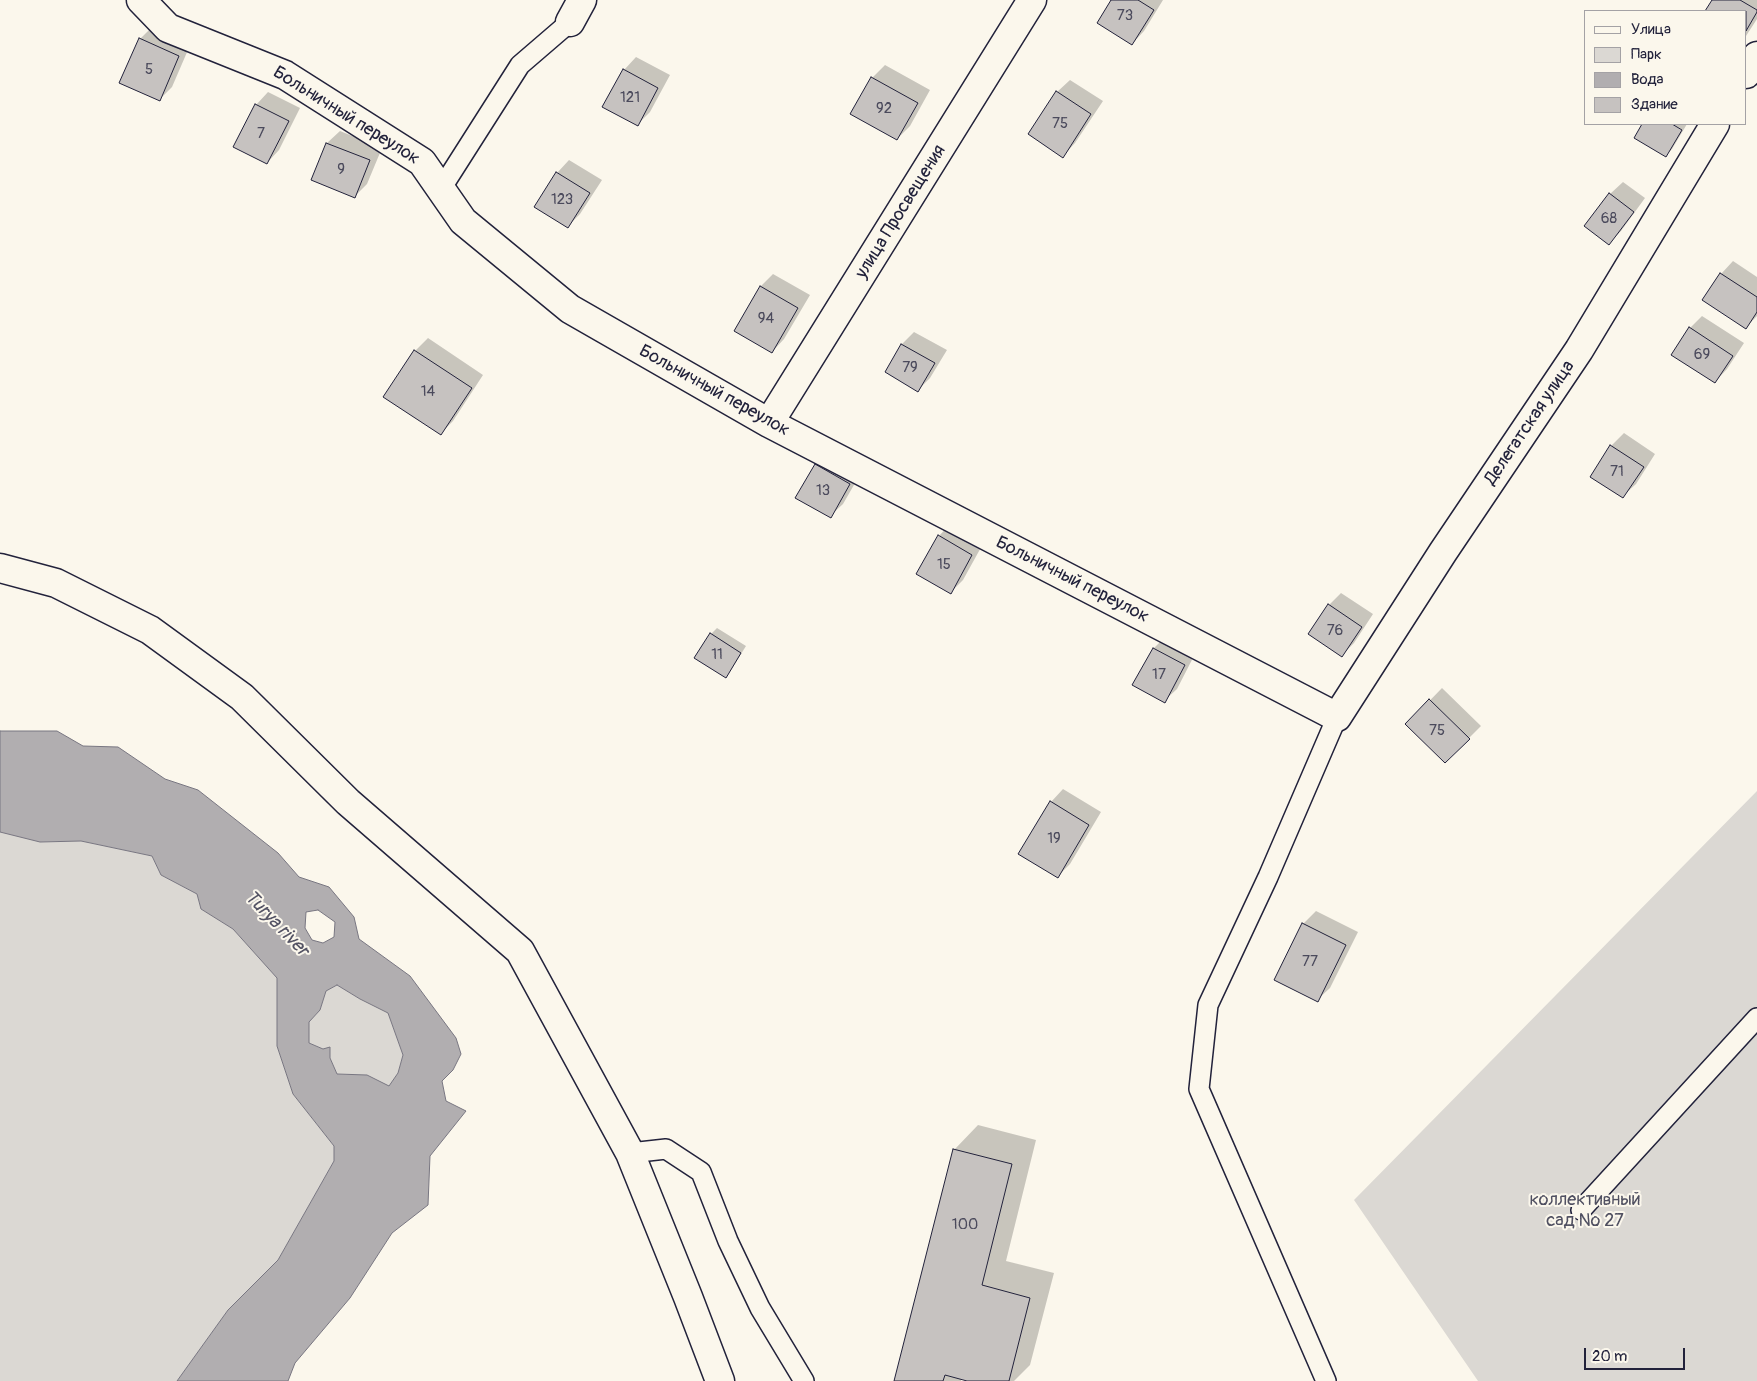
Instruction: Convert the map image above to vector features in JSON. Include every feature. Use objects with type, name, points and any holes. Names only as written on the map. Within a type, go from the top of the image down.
[{"type":"street","name":"Больничный переулок","points":[[141,0],[168,28],[285,75],[422,162],[463,221],[570,309],[770,423],[1337,716]]},
{"type":"street","name":"улица Просвещения","points":[[770,423],[1032,0]]},
{"type":"street","points":[[1747,72],[1757,56]]},
{"type":"street","name":"Делегатская улица","points":[[1337,716],[1443,552],[1579,350],[1714,125]]},
{"type":"street","points":[[0,568],[56,583],[150,630],[242,697],[348,802],[520,951],[630,1153],[720,1381]]},
{"type":"lane","points":[[441,189],[520,65],[576,11]]},
{"type":"lane","points":[[1326,1381],[1199,1089],[1208,1005],[1268,877],[1337,716]]},
{"type":"lane","points":[[1581,1210],[1757,1018]]},
{"type":"lane","points":[[630,1153],[666,1149],[701,1172],[728,1242],[756,1299],[804,1381]]},
{"type":"green space","name":"коллективный сад № 27","points":[[1757,791],[1757,1381],[1478,1381],[1354,1200]]},
{"type":"green space","points":[[0,832],[40,842],[81,841],[152,856],[161,875],[197,894],[201,909],[233,929],[277,978],[277,1046],[293,1094],[334,1146],[334,1161],[278,1260],[228,1310],[177,1381],[0,1381]]},
{"type":"green space","points":[[337,985],[388,1013],[403,1055],[398,1073],[389,1087],[367,1075],[337,1074],[330,1058],[323,1049],[309,1043],[309,1022],[320,1010],[326,991]]},
{"type":"water","name":"Turya river","points":[[0,731],[57,731],[83,746],[118,747],[165,779],[198,790],[278,853],[299,877],[329,887],[354,917],[359,939],[410,976],[456,1038],[461,1054],[453,1070],[442,1081],[446,1101],[466,1111],[430,1156],[428,1205],[392,1233],[350,1298],[295,1363],[288,1381],[177,1381],[228,1310],[278,1260],[334,1161],[334,1146],[293,1094],[277,1046],[277,978],[233,929],[201,909],[197,894],[161,875],[152,856],[81,841],[40,842],[0,832]],"holes":[[[318,910],[335,922],[334,937],[323,943],[312,940],[305,928],[306,912]],[[337,985],[388,1013],[403,1055],[398,1073],[389,1086],[367,1075],[337,1074],[330,1058],[330,1047],[323,1049],[309,1043],[309,1022],[320,1010],[326,991]]]},
{"type":"building","points":[[1111,0],[1138,0],[1154,10],[1132,45],[1097,23]]},
{"type":"building","points":[[1712,0],[1740,0],[1757,10],[1757,12],[1747,29],[1747,10],[1706,10]]},
{"type":"building","points":[[139,38],[179,56],[160,101],[119,83]]},
{"type":"building","points":[[623,69],[658,88],[638,126],[602,107]]},
{"type":"building","points":[[871,77],[918,103],[897,140],[850,114]]},
{"type":"building","points":[[1056,91],[1091,114],[1063,158],[1028,134]]},
{"type":"building","points":[[255,104],[289,121],[267,164],[233,147]]},
{"type":"building","points":[[1641,125],[1674,125],[1682,130],[1666,157],[1634,138]]},
{"type":"building","points":[[326,143],[370,160],[355,198],[311,180]]},
{"type":"building","points":[[556,172],[590,193],[568,228],[534,207]]},
{"type":"building","points":[[1609,193],[1634,212],[1609,245],[1584,226]]},
{"type":"building","points":[[1720,273],[1757,297],[1757,312],[1746,329],[1702,300]]},
{"type":"building","points":[[760,286],[798,308],[772,353],[734,331]]},
{"type":"building","points":[[1689,327],[1733,356],[1715,383],[1671,355]]},
{"type":"building","points":[[901,344],[935,363],[918,392],[885,372]]},
{"type":"building","points":[[414,350],[472,388],[441,435],[383,397]]},
{"type":"building","points":[[1610,445],[1644,467],[1623,498],[1590,477]]},
{"type":"building","points":[[815,464],[850,484],[831,518],[795,498]]},
{"type":"building","points":[[938,535],[972,555],[951,594],[916,574]]},
{"type":"building","points":[[1328,604],[1362,627],[1342,657],[1308,634]]},
{"type":"building","points":[[710,633],[741,653],[726,678],[694,658]]},
{"type":"building","points":[[1153,648],[1185,665],[1165,703],[1132,685]]},
{"type":"building","points":[[1429,699],[1470,739],[1445,763],[1405,724]]},
{"type":"building","points":[[1050,801],[1089,825],[1058,878],[1018,854]]},
{"type":"building","points":[[1302,923],[1346,945],[1318,1002],[1274,980]]},
{"type":"building","points":[[953,1149],[1012,1164],[982,1285],[1030,1298],[1009,1381],[967,1381],[945,1375],[943,1381],[894,1381]]}]
